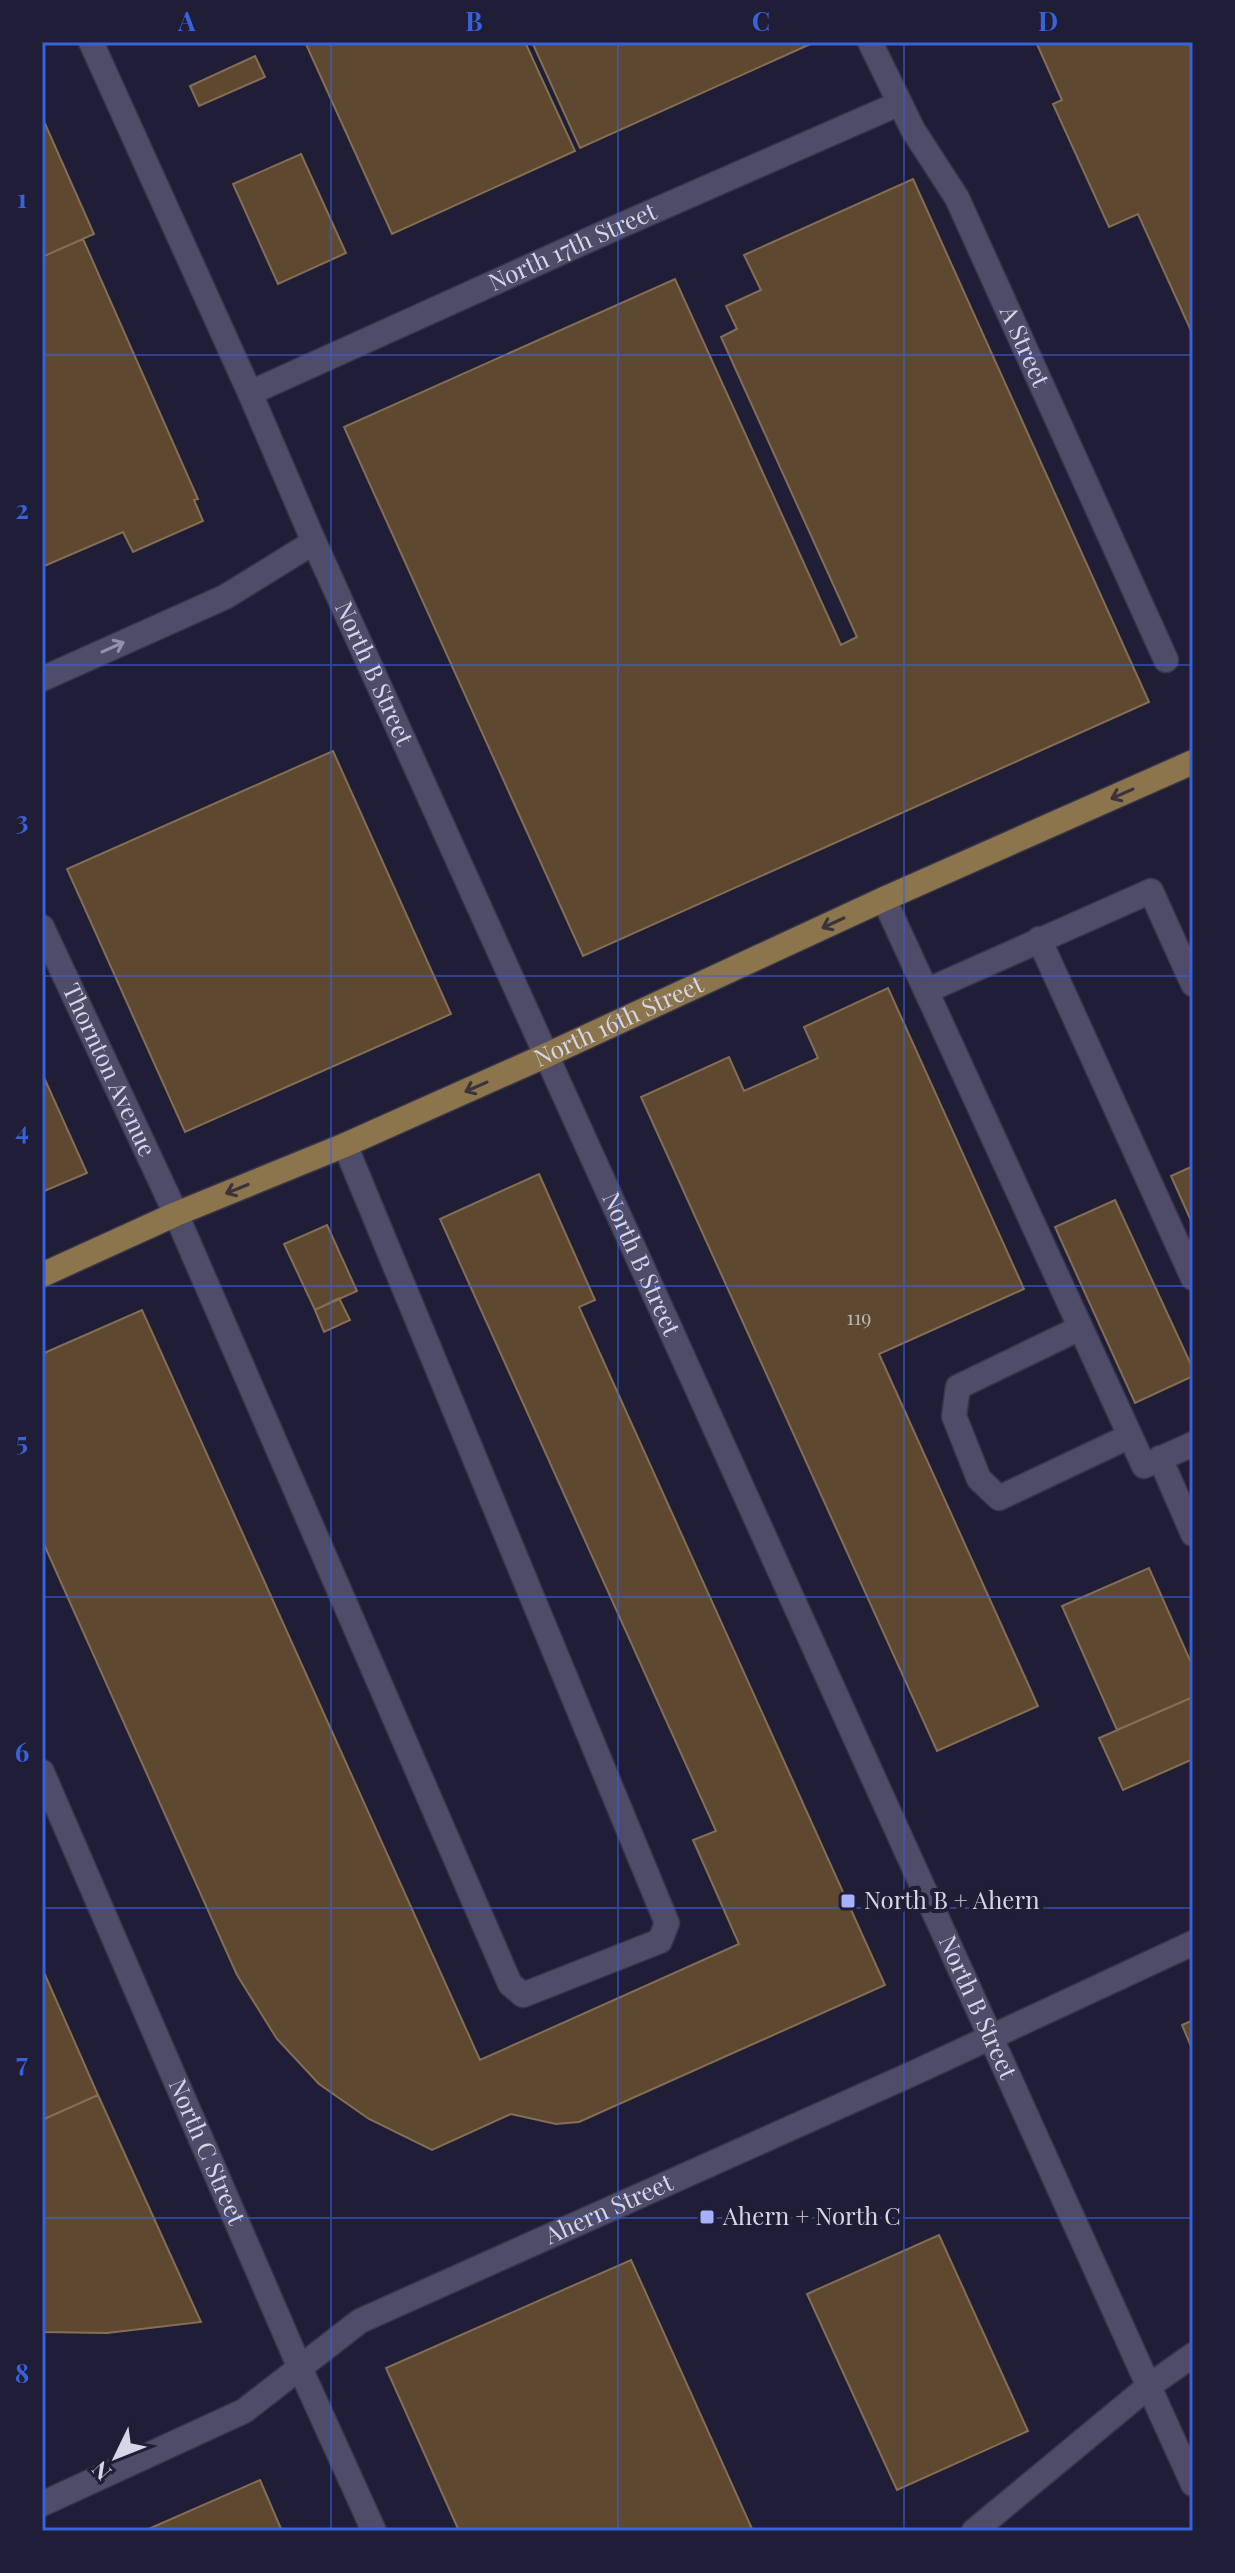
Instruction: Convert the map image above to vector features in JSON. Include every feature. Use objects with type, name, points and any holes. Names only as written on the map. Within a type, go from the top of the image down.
[{"type":"main road","name":"North 16th Street","points":[[42,1275],[176,1214],[345,1145],[547,1055],[884,899],[1193,762]]},
{"type":"street","name":"North B Street","points":[[91,42],[314,542],[1193,2484]]},
{"type":"street","name":"A Street","points":[[870,42],[898,104],[957,198],[1166,660]]},
{"type":"street","name":"North 17th Street","points":[[250,393],[898,104]]},
{"type":"street","points":[[42,679],[225,597],[314,542]]},
{"type":"street","points":[[926,991],[1151,891],[1193,984]]},
{"type":"street","points":[[884,899],[1144,1466],[1193,1444]]},
{"type":"street","name":"Thornton Avenue","points":[[42,927],[176,1214],[510,1984],[523,1995],[660,1941],[667,1923],[345,1145]]},
{"type":"street","points":[[1039,939],[1193,1278]]},
{"type":"street","points":[[1080,1328],[958,1387],[954,1416],[979,1479],[999,1498],[1130,1436]]},
{"type":"street","points":[[1160,1458],[1193,1534]]},
{"type":"street","name":"North C Street","points":[[42,1772],[300,2368],[374,2531]]},
{"type":"street","name":"Ahern Street","points":[[42,2504],[244,2411],[360,2321],[1193,1943]]},
{"type":"street","points":[[974,2531],[1149,2386],[1193,2355]]},
{"type":"building","points":[[305,42],[525,42],[575,151],[392,234]]},
{"type":"building","points":[[532,42],[815,42],[580,148]]},
{"type":"building","points":[[1036,42],[1193,42],[1193,335],[1138,214],[1109,227],[1053,104],[1062,100]]},
{"type":"building","points":[[255,56],[265,77],[199,106],[190,86]]},
{"type":"building","points":[[42,117],[94,234],[42,257]]},
{"type":"building","points":[[301,154],[346,253],[278,284],[233,184]]},
{"type":"building","points":[[913,179],[1149,702],[583,956],[344,427],[675,279],[841,645],[857,637],[721,337],[737,329],[726,306],[761,290],[744,255]]},
{"type":"building","points":[[83,239],[198,499],[194,500],[203,521],[133,552],[123,532],[42,567],[42,257]]},
{"type":"building","points":[[333,751],[451,1014],[185,1132],[67,869]]},
{"type":"building","points":[[888,988],[1024,1289],[879,1354],[1038,1706],[937,1751],[641,1097],[729,1057],[744,1091],[818,1058],[804,1027]]},
{"type":"building","points":[[42,1073],[87,1173],[42,1192]]},
{"type":"building","points":[[1193,1166],[1193,1225],[1171,1176]]},
{"type":"building","points":[[539,1174],[595,1300],[579,1307],[885,1985],[579,2122],[556,2124],[511,2114],[432,2150],[369,2119],[319,2084],[277,2039],[237,1975],[42,1540],[42,1354],[142,1310],[480,2060],[739,1944],[693,1840],[716,1831],[440,1219]]},
{"type":"building","points":[[1115,1200],[1193,1369],[1193,1376],[1135,1403],[1055,1227]]},
{"type":"building","points":[[327,1225],[357,1291],[315,1310],[284,1244]]},
{"type":"building","points":[[339,1298],[350,1320],[324,1332],[315,1310]]},
{"type":"building","points":[[1149,1568],[1193,1667],[1193,1697],[1117,1730],[1062,1606]]},
{"type":"building","points":[[1193,1697],[1193,1759],[1123,1790],[1099,1738]]},
{"type":"building","points":[[42,1968],[98,2095],[42,2120]]},
{"type":"building","points":[[1193,2020],[1193,2051],[1182,2025]]},
{"type":"building","points":[[98,2095],[201,2322],[107,2333],[42,2332],[42,2120]]},
{"type":"building","points":[[939,2235],[1028,2431],[897,2490],[807,2294]]},
{"type":"building","points":[[631,2260],[753,2531],[459,2531],[386,2368]]},
{"type":"building","points":[[260,2480],[282,2531],[144,2531]]},
{"type":"place","name":"North B + Ahern","points":[[848,1901]]},
{"type":"place","name":"Ahern + North C","points":[[707,2217]]}]
